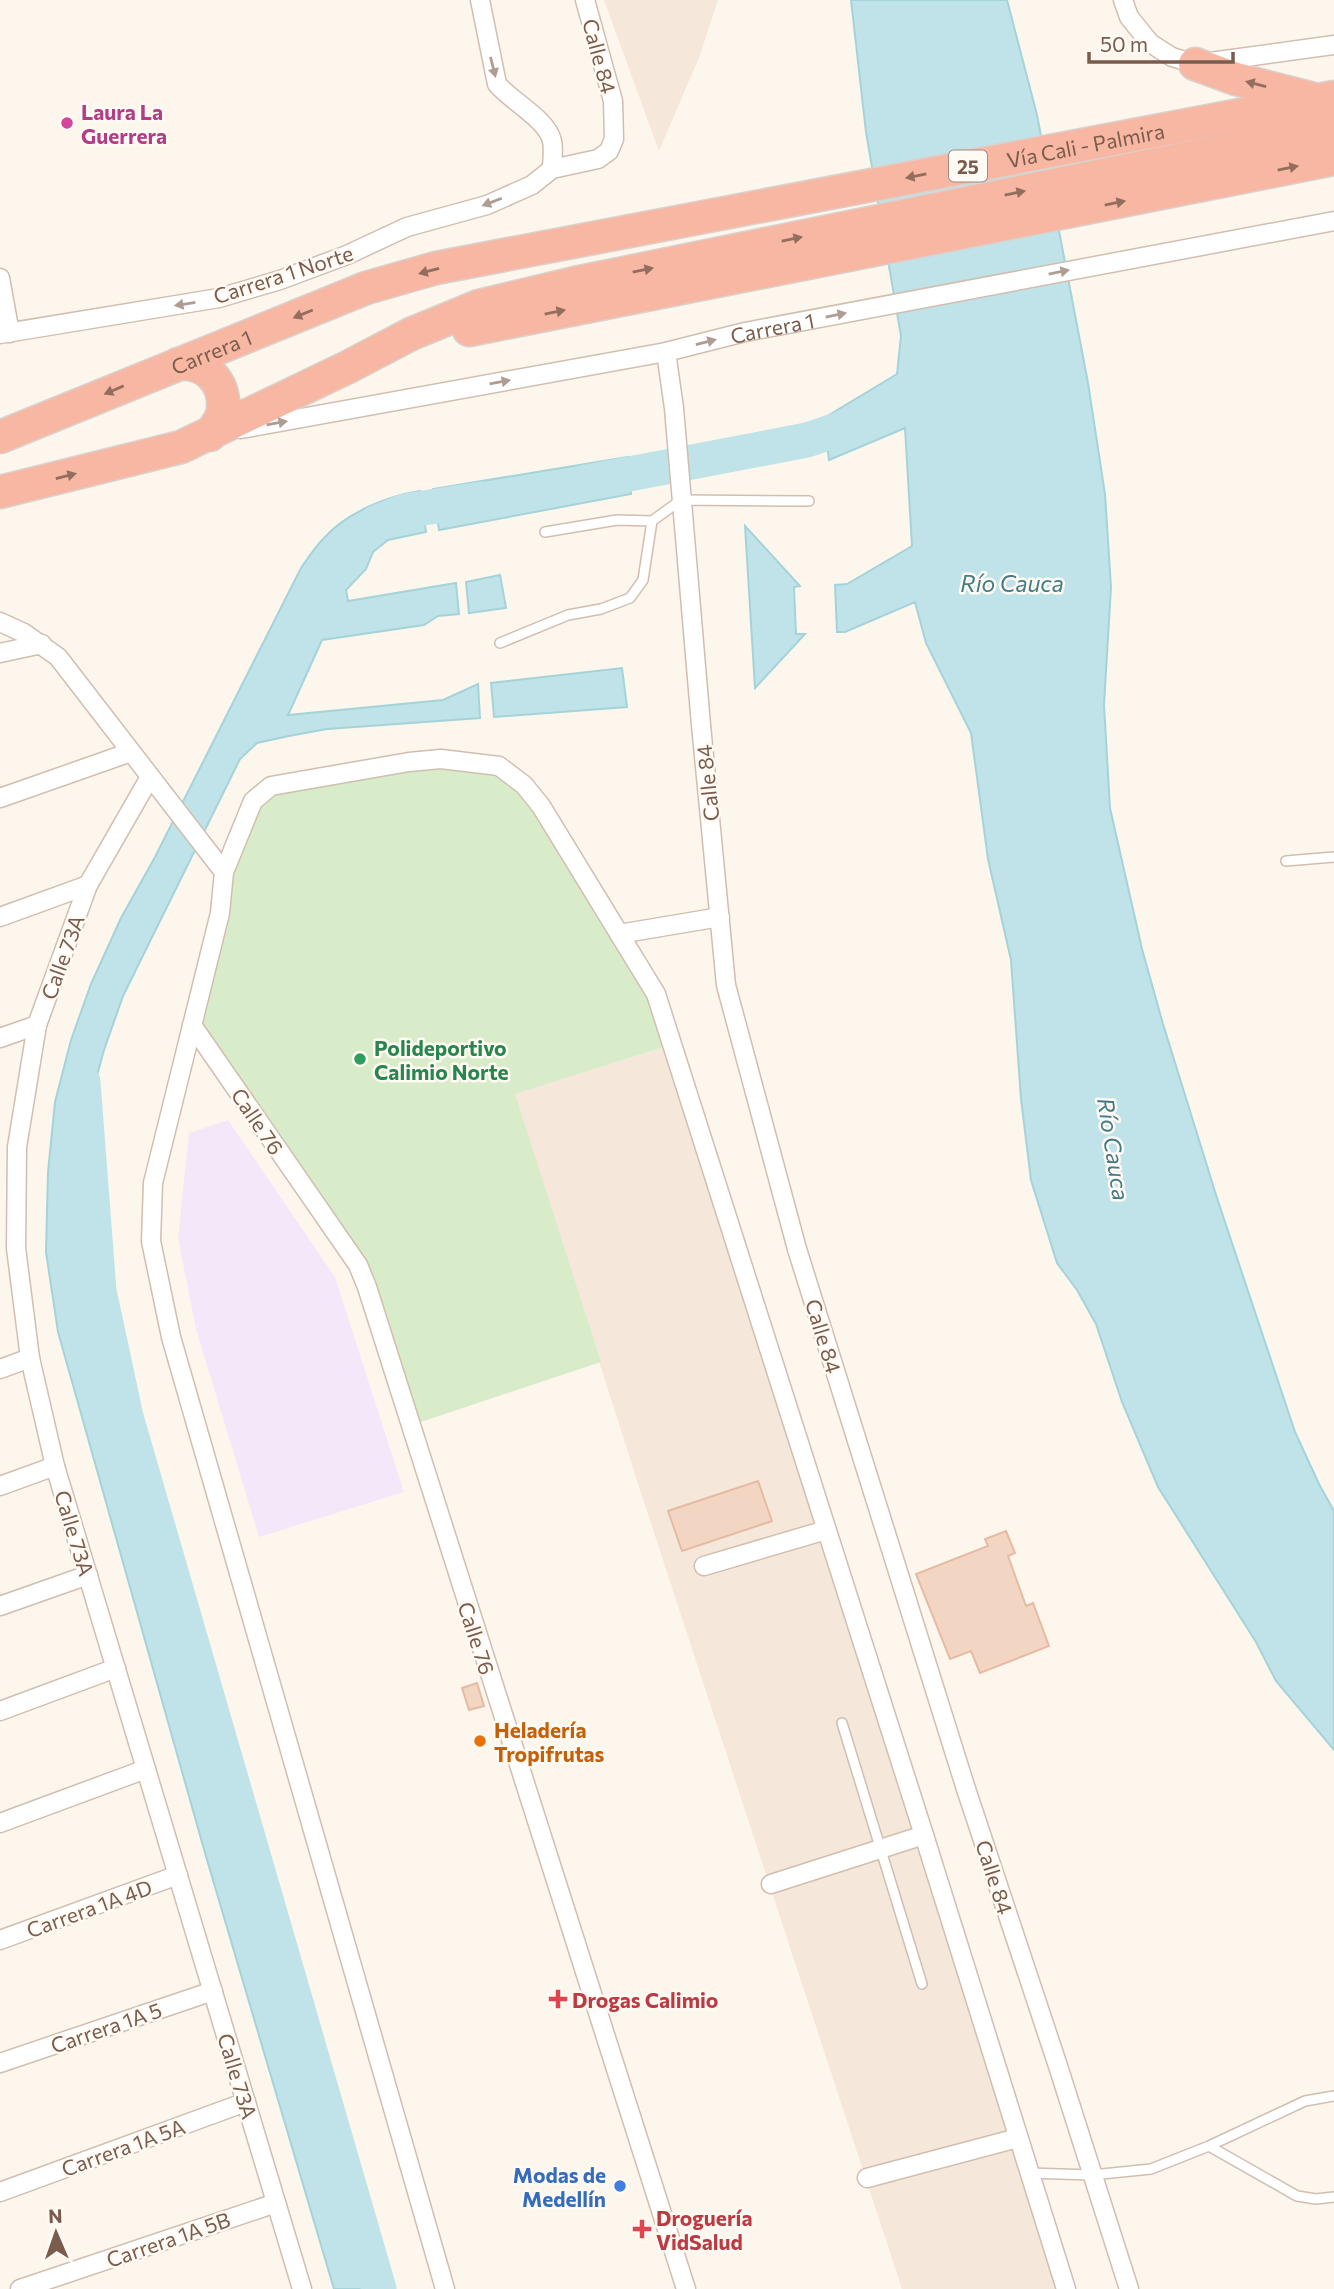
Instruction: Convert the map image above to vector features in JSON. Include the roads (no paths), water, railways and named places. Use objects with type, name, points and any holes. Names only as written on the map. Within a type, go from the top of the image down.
[{"type":"highway","points":[[1195,65],[1236,79],[1326,99]]},
{"type":"highway","name":"Vía Cali - Palmira","points":[[712,215],[1326,99]]},
{"type":"highway","name":"Vía Cali - Palmira","points":[[731,265],[1232,148],[1334,128]]},
{"type":"highway","points":[[731,265],[1242,178],[1334,159]]},
{"type":"highway","name":"Carrera 1","points":[[0,437],[366,288],[436,268],[712,215]]},
{"type":"highway","name":"Carrera 1","points":[[0,492],[181,447],[411,334],[479,306],[575,283],[731,265]]},
{"type":"highway","points":[[178,364],[186,363],[203,368],[220,387],[223,411],[209,435]]},
{"type":"street","points":[[480,0],[497,84],[504,93],[537,119],[552,139],[552,169]]},
{"type":"street","name":"Calle 84","points":[[552,169],[598,159],[608,150],[614,139],[613,101],[585,0]]},
{"type":"street","points":[[1123,0],[1129,18],[1150,43],[1172,57],[1195,65],[1334,45]]},
{"type":"street","name":"Carrera 1 Norte","points":[[5,334],[219,298],[280,280],[347,255],[407,227],[486,205],[532,185],[552,169]]},
{"type":"street","name":"Carrera 1","points":[[209,435],[666,352],[745,332],[1334,221]]},
{"type":"street","points":[[0,278],[5,334]]},
{"type":"street","name":"Calle 84","points":[[666,352],[726,985],[797,1249],[965,1789],[1129,2289]]},
{"type":"street","points":[[0,622],[24,633],[58,657],[223,872]]},
{"type":"street","points":[[0,653],[43,645]]},
{"type":"street","points":[[0,798],[131,752]]},
{"type":"street","points":[[445,2289],[184,1385],[162,1299],[151,1241],[153,1183],[220,913],[224,892],[223,872],[253,801],[271,786],[441,759],[499,766],[524,785],[541,806],[656,994],[1066,2289]]},
{"type":"street","name":"Calle 73A","points":[[150,777],[88,885],[37,1025],[18,1147],[8,1251],[55,1466],[302,2289]]},
{"type":"street","points":[[0,917],[88,885]]},
{"type":"street","points":[[619,934],[720,917]]},
{"type":"street","name":"Calle 76","points":[[192,1024],[358,1265],[367,1287],[686,2289]]},
{"type":"street","points":[[0,1038],[37,1025]]},
{"type":"street","points":[[0,1153],[18,1147]]},
{"type":"street","points":[[0,1369],[30,1359]]},
{"type":"street","points":[[0,1486],[55,1466]]},
{"type":"street","points":[[704,1566],[826,1530]]},
{"type":"street","points":[[0,1606],[88,1575]]},
{"type":"street","points":[[0,1711],[116,1668]]},
{"type":"street","points":[[0,1823],[146,1769]]},
{"type":"street","points":[[771,1884],[881,1851],[924,1835]]},
{"type":"street","name":"Carrera 1A 4D","points":[[0,1940],[178,1875]]},
{"type":"street","name":"Carrera 1A 5","points":[[0,2063],[213,1990]]},
{"type":"street","name":"Carrera 1A 5A","points":[[0,2192],[246,2102]]},
{"type":"street","points":[[867,2178],[1018,2138]]},
{"type":"street","name":"Carrera 1A 5B","points":[[20,2289],[276,2203]]},
{"type":"lane","points":[[545,532],[617,520],[652,521],[681,500],[809,501]]},
{"type":"lane","points":[[500,643],[568,615],[601,609],[630,598],[643,580],[652,521]]},
{"type":"lane","points":[[1286,861],[1334,857]]},
{"type":"lane","points":[[842,1723],[922,1984]]},
{"type":"lane","points":[[1028,2173],[1092,2175],[1151,2169],[1209,2146],[1305,2101],[1334,2096]]},
{"type":"lane","points":[[1209,2146],[1297,2196],[1316,2199],[1334,2197]]},
{"type":"water","name":"Río Cauca","points":[[851,0],[1007,0],[1037,115],[1088,383],[1105,494],[1111,587],[1104,705],[1110,808],[1142,949],[1217,1198],[1295,1432],[1334,1511],[1334,1750],[1276,1681],[1256,1642],[1158,1487],[1122,1402],[1096,1324],[1077,1290],[1057,1263],[1031,1180],[1021,1099],[1011,960],[988,859],[971,733],[926,643],[915,602],[845,632],[837,632],[835,585],[847,584],[912,546],[905,428],[829,460],[824,418],[897,374],[901,336],[866,132]]},
{"type":"water","points":[[628,457],[631,494],[439,530],[433,489]]},
{"type":"water","points":[[420,491],[426,532],[388,540],[373,552],[366,569],[346,590],[348,601],[456,583],[459,614],[438,616],[424,625],[322,640],[288,715],[443,700],[478,684],[480,718],[327,729],[257,743],[240,759],[123,996],[88,1108],[82,1174],[80,1250],[91,1325],[238,1843],[370,2289],[334,2289],[205,1853],[58,1332],[46,1252],[48,1172],[55,1102],[71,1040],[91,984],[121,918],[155,857],[301,568],[321,541],[355,513],[381,501]]},
{"type":"water","points":[[745,526],[800,586],[794,587],[796,634],[805,634],[755,688]]},
{"type":"water","points":[[500,575],[506,608],[469,613],[466,582]]},
{"type":"water","points":[[622,668],[627,707],[494,717],[491,683]]},
{"type":"waterway","points":[[582,483],[807,440],[872,418]]},
{"type":"waterway","points":[[376,523],[405,511],[482,499]]},
{"type":"waterway","points":[[83,1082],[99,1291],[126,1417],[379,2289]]},
{"type":"place","name":"Laura La Guerrera","points":[[67,123]]},
{"type":"place","name":"Polideportivo Calimio Norte","points":[[360,1059]]},
{"type":"place","name":"Heladería Tropifrutas","points":[[480,1741]]},
{"type":"place","name":"Drogas Calimio","points":[[558,1999]]},
{"type":"place","name":"Modas de Medellín","points":[[620,2186]]},
{"type":"place","name":"Droguería VidSalud","points":[[642,2229]]}]
